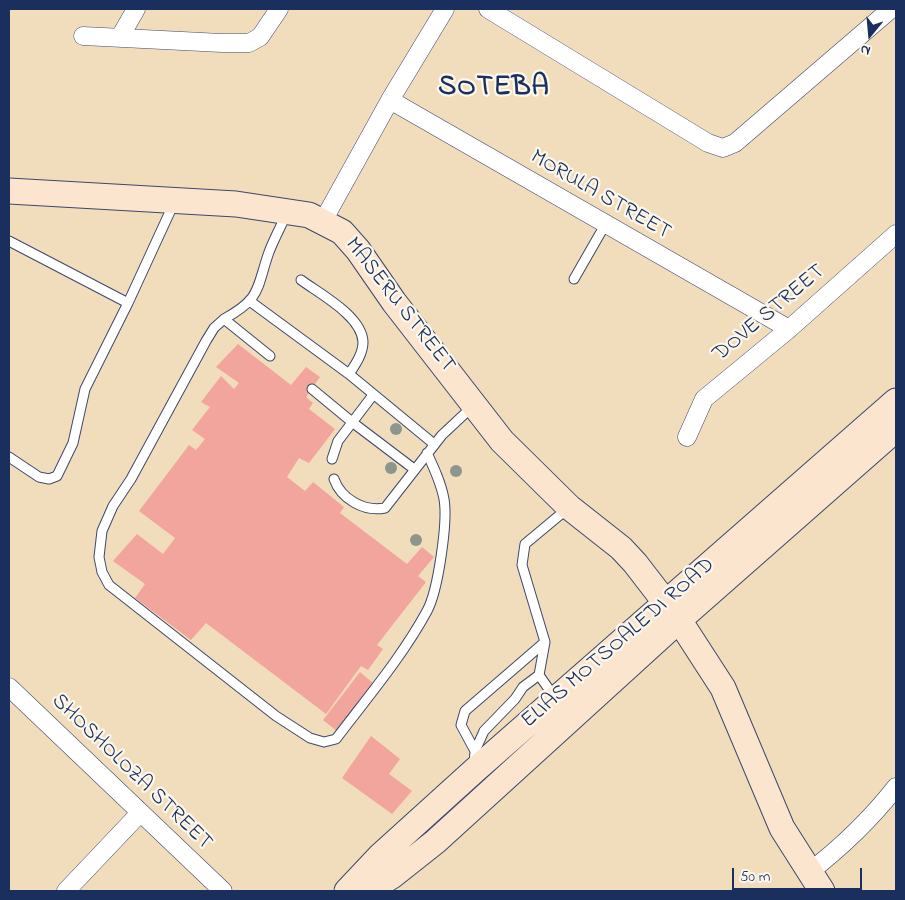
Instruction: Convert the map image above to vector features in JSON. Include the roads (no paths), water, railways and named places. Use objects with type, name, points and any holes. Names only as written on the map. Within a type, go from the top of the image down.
[{"type":"main road","name":"MASERU STREET","points":[[9,191],[236,204],[309,214],[342,232],[358,250],[394,302],[459,383],[473,406],[526,467],[569,507],[620,548],[636,564],[672,612],[723,688],[782,828],[815,882]]},
{"type":"main road","name":"ELIAS MOTSOALEDI ROAD","points":[[367,891],[392,876],[435,842],[672,612],[896,401]]},
{"type":"main road","name":"ELIAS MOTSOALEDI ROAD","points":[[346,891],[475,760],[672,612],[896,429]]},
{"type":"street","points":[[120,37],[136,9]]},
{"type":"street","points":[[82,36],[249,43],[260,37],[279,9]]},
{"type":"street","points":[[323,222],[390,100],[445,9]]},
{"type":"street","points":[[488,9],[708,143],[723,148],[735,143],[891,9]]},
{"type":"street","name":"MORULA STREET","points":[[390,100],[788,329]]},
{"type":"street","name":"DOVE STREET","points":[[687,437],[704,399],[788,329],[896,234]]},
{"type":"street","name":"SHOSHOLOZA STREET","points":[[9,687],[224,891]]},
{"type":"street","points":[[815,882],[840,848],[865,824],[896,787]]},
{"type":"street","points":[[66,891],[140,813]]},
{"type":"lane","points":[[9,457],[39,476],[49,480],[57,476],[73,443],[85,389],[128,303],[175,201]]},
{"type":"lane","points":[[288,211],[269,251],[260,286],[251,302],[224,319],[214,328],[131,478],[113,506],[102,531],[99,557],[100,565],[109,585],[276,716],[310,738],[324,742],[336,739],[379,682],[427,610],[433,594],[444,526],[444,501],[440,482],[427,453]]},
{"type":"lane","points":[[574,279],[605,225]]},
{"type":"lane","points":[[9,242],[128,303]]},
{"type":"lane","points":[[300,280],[349,315],[359,328],[363,342],[359,358],[350,374]]},
{"type":"lane","points":[[251,302],[350,374],[434,444]]},
{"type":"lane","points":[[224,319],[270,356]]},
{"type":"lane","points":[[312,389],[414,469]]},
{"type":"lane","points":[[332,459],[338,441],[373,395]]},
{"type":"lane","points":[[334,479],[338,490],[354,503],[374,510],[385,508],[434,444],[473,406]]},
{"type":"lane","points":[[475,760],[484,731],[515,700],[523,687],[539,675],[545,642],[522,565],[525,544],[569,507]]},
{"type":"lane","points":[[475,760],[461,725],[465,711],[545,642]]},
{"type":"lane","points":[[539,675],[556,699]]},
{"type":"district","name":"SOTEBA","points":[[494,89]]}]
